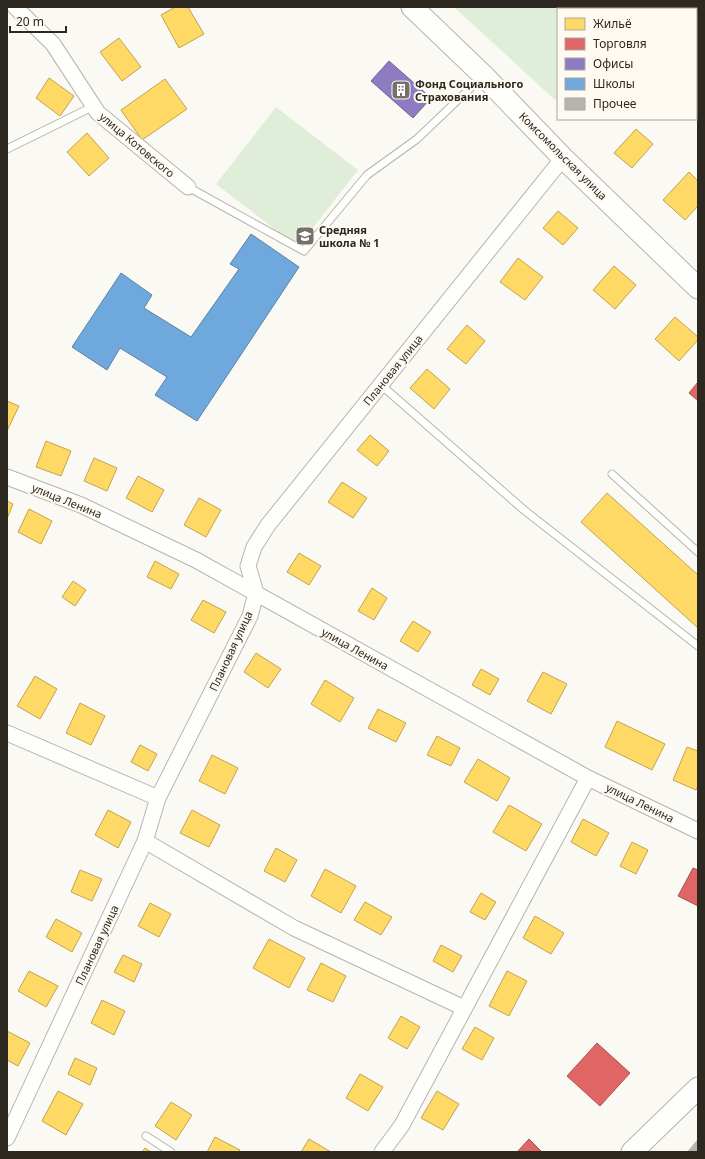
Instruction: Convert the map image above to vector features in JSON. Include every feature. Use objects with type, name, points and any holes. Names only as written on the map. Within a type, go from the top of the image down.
[{"type":"main road","name":"Комсомольская улица","points":[[412,7],[483,76],[563,158],[698,288]]},
{"type":"main road","points":[[632,1152],[698,1088]]},
{"type":"street","name":"улица Котовского","points":[[15,7],[53,44],[98,113],[188,187]]},
{"type":"street","name":"Плановая улица","points":[[7,1138],[145,841],[158,798],[250,616],[256,593],[248,566],[254,547],[268,525],[563,158]]},
{"type":"street","name":"улица Ленина","points":[[7,477],[81,505],[196,560],[588,778],[694,829]]},
{"type":"street","points":[[7,733],[158,798]]},
{"type":"street","points":[[382,1152],[402,1124],[588,778]]},
{"type":"street","points":[[145,841],[294,928],[464,1008]]},
{"type":"lane","points":[[188,187],[304,251],[367,175],[417,139],[483,76]]},
{"type":"lane","points":[[7,149],[94,106]]},
{"type":"lane","points":[[381,385],[524,510],[698,646]]},
{"type":"lane","points":[[612,474],[698,552]]},
{"type":"lane","points":[[146,1136],[171,1152]]},
{"type":"green space","points":[[454,7],[662,7],[557,8],[557,99],[555,100]]},
{"type":"green space","points":[[276,107],[358,170],[298,247],[216,184]]},
{"type":"building: Жильё","points":[[175,7],[188,7],[204,34],[179,48],[161,15]]},
{"type":"building: Жильё","points":[[119,38],[141,67],[122,81],[100,52]]},
{"type":"building: Жильё","points":[[49,78],[74,96],[60,116],[36,98]]},
{"type":"building: Жильё","points":[[165,79],[187,109],[142,140],[121,110]]},
{"type":"building: Жильё","points":[[636,129],[653,144],[632,168],[614,153]]},
{"type":"building: Жильё","points":[[87,133],[109,158],[89,176],[67,152]]},
{"type":"building: Жильё","points":[[689,172],[698,181],[698,206],[685,220],[663,200]]},
{"type":"building: Жильё","points":[[558,211],[578,228],[563,245],[543,228]]},
{"type":"building: Жильё","points":[[518,258],[543,277],[525,300],[500,282]]},
{"type":"building: Жильё","points":[[614,266],[636,285],[615,309],[593,290]]},
{"type":"building: Жильё","points":[[675,317],[698,337],[698,340],[679,361],[655,339]]},
{"type":"building: Жильё","points":[[467,325],[485,341],[466,364],[447,349]]},
{"type":"building: Жильё","points":[[427,369],[450,389],[434,409],[410,388]]},
{"type":"building: Жильё","points":[[7,401],[19,406],[7,431]]},
{"type":"building: Жильё","points":[[370,435],[389,451],[377,466],[357,450]]},
{"type":"building: Жильё","points":[[46,441],[71,451],[61,476],[36,467]]},
{"type":"building: Жильё","points":[[94,458],[117,468],[107,491],[84,481]]},
{"type":"building: Жильё","points":[[138,476],[164,490],[152,512],[126,498]]},
{"type":"building: Жильё","points":[[342,482],[367,498],[353,518],[328,502]]},
{"type":"building: Жильё","points":[[607,493],[698,575],[698,628],[581,522]]},
{"type":"building: Жильё","points":[[199,498],[221,510],[206,537],[184,525]]},
{"type":"building: Жильё","points":[[7,501],[13,504],[7,519]]},
{"type":"building: Жильё","points":[[29,509],[52,521],[41,544],[18,532]]},
{"type":"building: Жильё","points":[[299,553],[321,566],[309,585],[287,572]]},
{"type":"building: Жильё","points":[[155,561],[179,574],[171,589],[147,577]]},
{"type":"building: Жильё","points":[[73,581],[86,590],[75,606],[62,597]]},
{"type":"building: Жильё","points":[[372,588],[387,598],[374,620],[358,611]]},
{"type":"building: Жильё","points":[[203,600],[226,612],[214,633],[191,620]]},
{"type":"building: Жильё","points":[[413,621],[431,632],[418,652],[400,641]]},
{"type":"building: Жильё","points":[[256,653],[281,669],[268,688],[244,672]]},
{"type":"building: Жильё","points":[[481,669],[499,679],[490,695],[472,685]]},
{"type":"building: Жильё","points":[[543,672],[567,684],[551,714],[527,701]]},
{"type":"building: Жильё","points":[[35,676],[57,689],[40,719],[17,706]]},
{"type":"building: Жильё","points":[[325,680],[354,698],[340,722],[311,704]]},
{"type":"building: Жильё","points":[[80,703],[105,716],[91,745],[66,733]]},
{"type":"building: Жильё","points":[[378,709],[406,723],[396,742],[368,728]]},
{"type":"building: Жильё","points":[[617,721],[665,744],[652,770],[605,747]]},
{"type":"building: Жильё","points":[[437,736],[460,748],[451,766],[427,755]]},
{"type":"building: Жильё","points":[[140,745],[157,754],[148,771],[131,762]]},
{"type":"building: Жильё","points":[[687,747],[698,751],[698,786],[696,790],[673,780]]},
{"type":"building: Жильё","points":[[212,755],[238,768],[225,794],[199,781]]},
{"type":"building: Жильё","points":[[478,759],[510,778],[497,801],[464,782]]},
{"type":"building: Жильё","points":[[509,805],[542,824],[526,851],[493,832]]},
{"type":"building: Жильё","points":[[108,810],[131,822],[118,848],[95,835]]},
{"type":"building: Жильё","points":[[192,810],[220,825],[209,847],[180,833]]},
{"type":"building: Жильё","points":[[583,819],[609,833],[596,856],[571,842]]},
{"type":"building: Жильё","points":[[632,842],[648,850],[636,874],[620,866]]},
{"type":"building: Жильё","points":[[276,848],[297,860],[285,882],[264,871]]},
{"type":"building: Жильё","points":[[325,869],[356,886],[341,913],[311,896]]},
{"type":"building: Жильё","points":[[80,870],[102,879],[92,901],[71,892]]},
{"type":"building: Жильё","points":[[481,893],[496,902],[485,920],[470,912]]},
{"type":"building: Жильё","points":[[365,902],[392,917],[381,935],[354,920]]},
{"type":"building: Жильё","points":[[150,903],[171,914],[159,937],[138,926]]},
{"type":"building: Жильё","points":[[535,916],[564,933],[551,954],[523,938]]},
{"type":"building: Жильё","points":[[56,919],[82,933],[72,952],[46,937]]},
{"type":"building: Жильё","points":[[269,939],[305,958],[289,988],[253,968]]},
{"type":"building: Жильё","points":[[441,945],[462,956],[453,972],[433,961]]},
{"type":"building: Жильё","points":[[123,955],[142,964],[134,982],[114,972]]},
{"type":"building: Жильё","points":[[321,963],[346,976],[333,1002],[307,990]]},
{"type":"building: Жильё","points":[[29,971],[58,986],[46,1007],[18,991]]},
{"type":"building: Жильё","points":[[507,971],[527,981],[509,1016],[489,1006]]},
{"type":"building: Жильё","points":[[102,1000],[125,1011],[114,1035],[91,1023]]},
{"type":"building: Жильё","points":[[401,1016],[420,1027],[407,1049],[388,1038]]},
{"type":"building: Жильё","points":[[475,1027],[494,1038],[482,1060],[462,1049]]},
{"type":"building: Жильё","points":[[7,1031],[30,1043],[18,1066],[7,1060]]},
{"type":"building: Жильё","points":[[75,1058],[97,1068],[90,1085],[68,1074]]},
{"type":"building: Жильё","points":[[360,1074],[383,1087],[368,1111],[346,1098]]},
{"type":"building: Жильё","points":[[58,1091],[83,1104],[66,1135],[42,1121]]},
{"type":"building: Жильё","points":[[437,1091],[459,1104],[443,1130],[421,1118]]},
{"type":"building: Жильё","points":[[171,1102],[192,1115],[176,1140],[155,1126]]},
{"type":"building: Жильё","points":[[215,1137],[240,1150],[239,1152],[207,1152]]},
{"type":"building: Жильё","points":[[309,1139],[331,1152],[301,1152]]},
{"type":"building: Жильё","points":[[145,1148],[151,1152],[142,1152]]},
{"type":"building: Торговля","points":[[698,382],[698,401],[689,393]]},
{"type":"building: Торговля","points":[[693,868],[698,870],[698,906],[678,896]]},
{"type":"building: Торговля","points":[[597,1043],[630,1073],[600,1106],[567,1076]]},
{"type":"building: Торговля","points":[[529,1139],[542,1152],[517,1152]]},
{"type":"building: Офисы","name":"Фонд Социального Страхования","points":[[389,61],[431,98],[413,118],[371,81]]},
{"type":"building: Школы","points":[[251,234],[299,267],[197,421],[155,395],[167,377],[120,348],[107,370],[72,347],[121,273],[152,295],[144,308],[191,337],[239,269],[230,264]]},
{"type":"building: Прочее","points":[[698,7],[698,29],[697,8],[688,8]]},
{"type":"building: Прочее","points":[[697,1140],[698,1152],[687,1152]]},
{"type":"place","name":"Фонд Социального Страхования","points":[[401,90]]},
{"type":"place","name":"Средняя школа № 1","points":[[305,236]]}]
